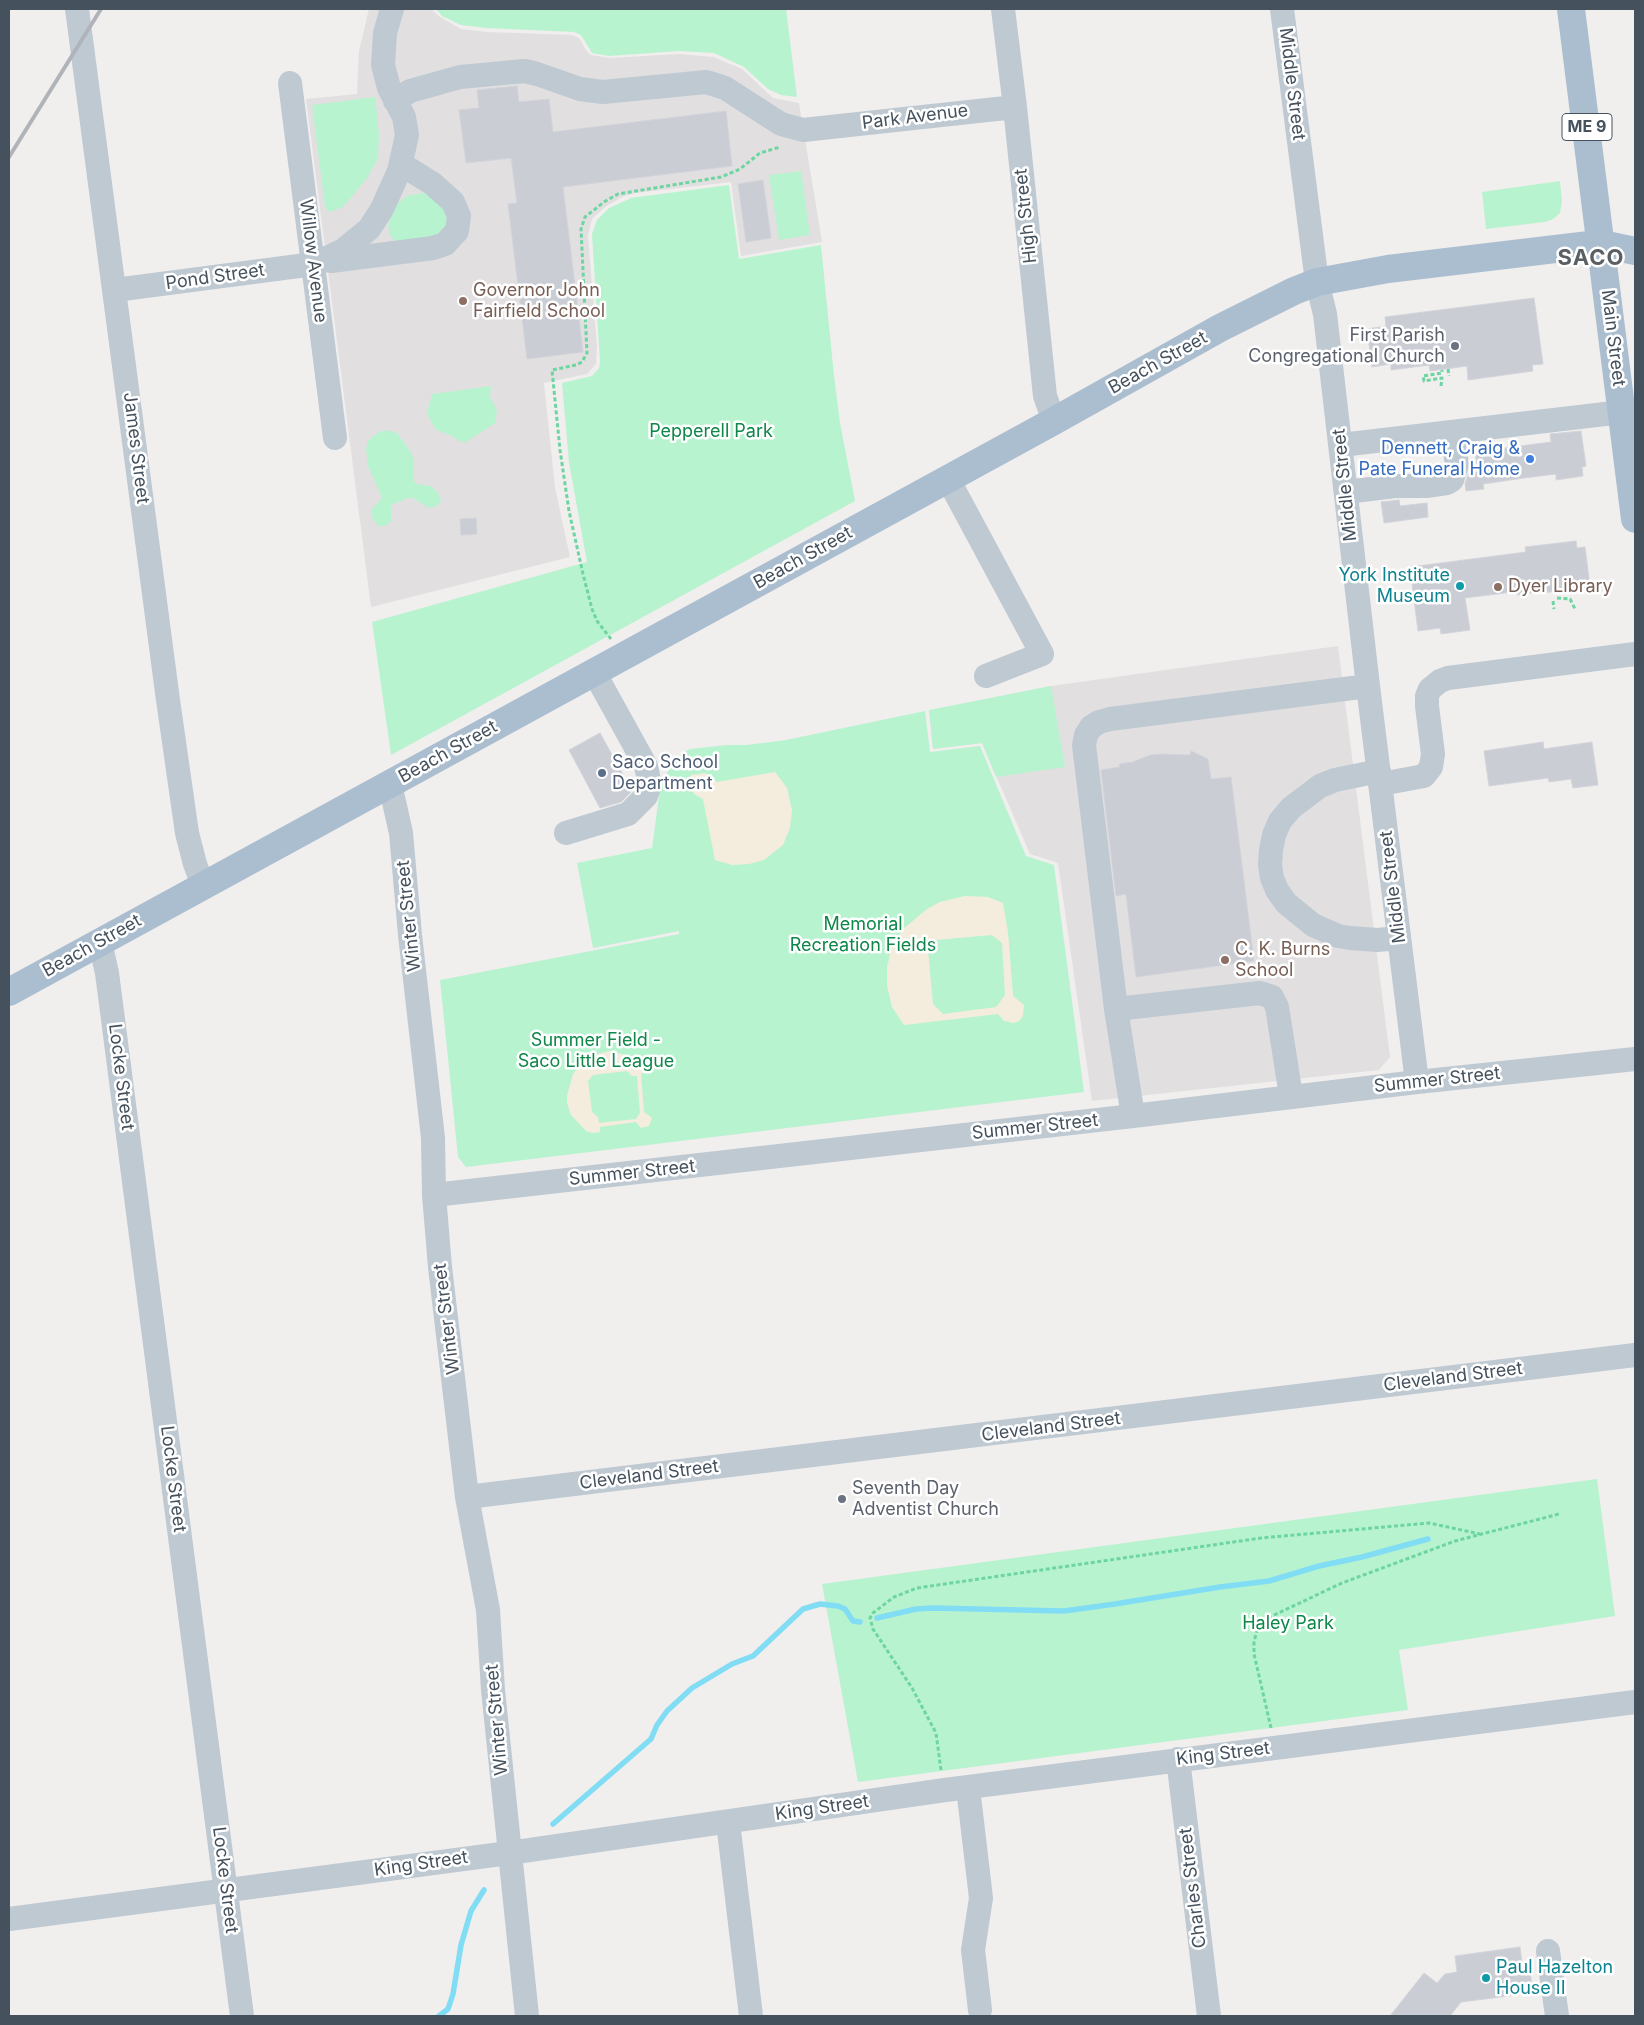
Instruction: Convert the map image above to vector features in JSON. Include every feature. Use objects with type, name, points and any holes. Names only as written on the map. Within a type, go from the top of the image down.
[{"type":"main road","name":"Main Street","points":[[1571,9],[1602,244],[1626,395],[1632,451],[1635,519]]},
{"type":"main road","name":"Beach Street","points":[[9,992],[1054,421],[1220,328],[1294,291],[1317,282],[1388,269],[1602,244],[1635,251]]},
{"type":"street","name":"James Street","points":[[77,9],[183,804],[190,847],[203,885]]},
{"type":"street","points":[[315,263],[342,251],[369,229],[382,210],[400,164],[407,135],[404,117],[389,88],[383,65],[385,33],[392,9]]},
{"type":"street","name":"High Street","points":[[1003,9],[1045,396],[1054,421]]},
{"type":"street","name":"Middle Street","points":[[1282,9],[1317,282],[1325,314],[1416,1082]]},
{"type":"street","name":"Park Avenue","points":[[396,101],[410,91],[460,78],[513,71],[538,74],[580,89],[603,92],[706,82],[724,88],[781,124],[803,130],[1015,107]]},
{"type":"street","name":"Willow Avenue","points":[[290,83],[315,263],[335,438]]},
{"type":"street","name":"Pond Street","points":[[115,290],[433,248],[445,244],[452,238],[460,224],[453,202],[433,184],[400,164]]},
{"type":"street","points":[[1341,445],[1452,432],[1626,395]]},
{"type":"street","points":[[1346,492],[1395,486],[1426,486],[1447,483],[1452,480],[1456,465],[1452,432]]},
{"type":"street","points":[[948,479],[1042,654],[986,676]]},
{"type":"street","points":[[1399,938],[1377,940],[1338,936],[1313,925],[1286,903],[1277,890],[1272,878],[1270,865],[1274,834],[1280,821],[1306,794],[1335,780],[1424,776],[1431,767],[1433,754],[1427,696],[1430,690],[1440,681],[1448,678],[1635,654]]},
{"type":"street","points":[[566,833],[628,814],[646,796],[650,785],[646,766],[594,672]]},
{"type":"street","points":[[1133,1116],[1116,1009],[1084,745],[1086,735],[1091,727],[1099,722],[1110,719],[1368,686]]},
{"type":"street","name":"Winter Street","points":[[390,784],[401,833],[410,935],[433,1138],[434,1195],[440,1267],[467,1497],[488,1610],[493,1690],[527,2016]]},
{"type":"street","name":"Locke Street","points":[[100,942],[108,983],[242,2016]]},
{"type":"street","points":[[1116,1009],[1260,993],[1272,997],[1278,1007],[1291,1096]]},
{"type":"street","name":"Summer Street","points":[[434,1195],[1133,1116],[1291,1096],[1635,1059]]},
{"type":"street","name":"Cleveland Street","points":[[467,1497],[1635,1355]]},
{"type":"street","name":"King Street","points":[[9,1919],[728,1822],[944,1790],[1635,1702]]},
{"type":"street","name":"Charles Street","points":[[1178,1759],[1209,2016]]},
{"type":"street","points":[[968,1788],[982,1898],[973,1950],[980,2010]]},
{"type":"street","points":[[728,1822],[750,2016]]},
{"type":"street","points":[[1548,1951],[1557,2016]]},
{"type":"path","points":[[622,656],[592,609],[569,511],[560,450],[552,370],[576,365],[582,362],[587,354],[580,229],[585,217],[618,194],[721,177],[740,169],[760,153],[785,146]]},
{"type":"path","points":[[1448,369],[1449,376]]},
{"type":"path","points":[[1441,386],[1442,378],[1424,381],[1423,376],[1442,373],[1442,370]]},
{"type":"path","points":[[1557,598],[1566,597],[1570,599],[1575,609]]},
{"type":"path","points":[[1553,601],[1554,609]]},
{"type":"path","points":[[1274,1747],[1272,1730],[1254,1654],[1257,1630],[1262,1622],[1342,1583],[1456,1541],[1559,1514]]},
{"type":"path","points":[[944,1790],[936,1733],[912,1688],[873,1629],[870,1618],[873,1613],[894,1597],[917,1588],[1261,1538],[1429,1523],[1480,1534]]},
{"type":"shaded area","name":"Governor John Fairfield School","points":[[369,9],[431,9],[440,17],[461,29],[487,32],[572,35],[579,38],[591,55],[609,58],[679,54],[714,57],[742,69],[773,98],[799,103],[822,242],[741,256],[731,182],[635,193],[622,197],[605,207],[592,219],[588,236],[597,347],[596,364],[587,374],[544,383],[555,488],[570,557],[371,607],[306,99],[357,94],[359,51]]},
{"type":"shaded area","name":"C. K. Burns School","points":[[1338,646],[1390,1057],[1379,1070],[1092,1101],[1058,863],[1030,854],[982,743],[933,749],[929,711],[1051,686]]},
{"type":"green space","points":[[436,9],[786,9],[797,97],[781,95],[768,89],[744,67],[714,53],[679,51],[609,56],[592,53],[581,35],[574,32],[461,25],[442,16]]},
{"type":"green space","points":[[375,97],[379,134],[378,158],[367,178],[347,202],[341,208],[329,212],[325,207],[312,105]]},
{"type":"green space","points":[[801,171],[810,235],[779,240],[769,175]]},
{"type":"green space","points":[[1560,181],[1562,201],[1560,213],[1553,219],[1545,222],[1486,229],[1482,192]]},
{"type":"green space","name":"Pepperell Park","points":[[729,185],[739,259],[821,245],[840,423],[855,501],[391,755],[372,622],[587,562],[569,463],[562,383],[592,376],[599,368],[592,234],[597,220],[609,208],[631,198]]},
{"type":"green space","points":[[423,193],[436,197],[449,219],[442,236],[398,244],[390,235],[388,224],[396,205],[407,196]]},
{"type":"green space","points":[[491,386],[490,397],[497,410],[495,423],[466,442],[459,441],[435,429],[427,413],[432,394]]},
{"type":"green space","points":[[382,431],[392,431],[398,434],[412,454],[414,464],[413,481],[417,484],[431,486],[438,493],[441,500],[437,506],[429,508],[411,497],[391,505],[391,521],[387,525],[380,527],[373,520],[371,513],[372,509],[382,498],[368,466],[366,449],[368,441]]},
{"type":"green space","points":[[1051,686],[1065,767],[996,777],[982,743],[933,749],[929,710]]},
{"type":"green space","name":"Memorial Recreation Fields","points":[[925,711],[930,752],[980,746],[1026,856],[1054,865],[1084,1092],[466,1167],[458,1157],[440,980],[679,934],[679,931],[593,948],[577,863],[652,848],[661,781],[681,754],[690,749],[786,740]]},
{"type":"green space","name":"Haley Park","points":[[1597,1479],[1615,1616],[1399,1650],[1408,1710],[858,1782],[822,1584]]},
{"type":"sand","points":[[775,772],[787,788],[792,810],[790,828],[783,845],[764,860],[749,864],[732,865],[715,860],[703,799],[694,794],[689,785],[688,781],[691,775],[705,773],[717,782]]},
{"type":"sand","points":[[965,896],[988,897],[1003,903],[1008,932],[1013,996],[1024,1005],[1023,1016],[1019,1021],[1014,1023],[1004,1021],[998,1014],[904,1025],[892,1007],[887,985],[887,967],[891,951],[903,929],[927,909],[940,902]],"holes":[[[992,935],[1002,943],[1005,995],[996,1007],[943,1014],[933,1004],[928,950],[936,940]]]},
{"type":"sand","points":[[609,1051],[633,1057],[645,1067],[645,1073],[641,1074],[644,1112],[652,1118],[649,1126],[641,1128],[636,1122],[600,1127],[600,1132],[592,1133],[586,1131],[571,1115],[567,1096],[573,1074],[583,1062],[592,1056]],"holes":[[[627,1071],[632,1076],[637,1076],[640,1113],[636,1119],[599,1123],[598,1117],[592,1112],[588,1081],[593,1075]]]},
{"type":"building","points":[[517,86],[519,102],[549,99],[553,132],[726,111],[732,166],[563,187],[583,352],[527,359],[508,204],[517,203],[511,158],[466,163],[459,110],[479,108],[477,90]]},
{"type":"building","points":[[763,180],[771,238],[746,242],[738,184]]},
{"type":"building","name":"First Parish Congregational Church","points":[[1534,298],[1543,364],[1532,365],[1533,371],[1468,380],[1467,366],[1430,371],[1429,365],[1391,370],[1391,364],[1372,367],[1367,329],[1386,326],[1385,317]]},
{"type":"building","name":"Dennett, Craig & Pate Funeral Home","points":[[1581,431],[1586,466],[1582,467],[1583,476],[1556,480],[1556,474],[1524,478],[1483,484],[1484,489],[1466,491],[1465,483],[1469,473],[1478,472],[1475,452],[1551,442],[1550,434]]},
{"type":"building","points":[[1399,500],[1400,506],[1427,503],[1428,517],[1384,523],[1381,502]]},
{"type":"building","points":[[476,518],[477,534],[461,535],[460,519]]},
{"type":"building","name":"Dyer Library","points":[[1576,541],[1577,548],[1585,547],[1590,586],[1543,593],[1543,591],[1518,595],[1513,592],[1465,598],[1470,630],[1441,634],[1440,628],[1418,631],[1410,567],[1526,552],[1525,547]]},
{"type":"building","name":"Saco School Department","points":[[600,733],[632,791],[621,802],[600,808],[569,750]]},
{"type":"building","points":[[1543,742],[1544,749],[1592,742],[1598,785],[1573,788],[1571,779],[1549,782],[1548,778],[1489,786],[1484,751]]},
{"type":"building","points":[[1191,751],[1208,759],[1211,779],[1231,777],[1254,961],[1136,977],[1126,894],[1116,896],[1101,770],[1120,767],[1119,764],[1133,762],[1150,755],[1190,755]]},
{"type":"building","name":"Paul Hazelton House II","points":[[1520,1947],[1523,1972],[1530,1971],[1533,1993],[1461,2002],[1450,2016],[1390,2016],[1424,1973],[1437,1983],[1445,1974],[1457,1972],[1455,1956]]},
{"type":"waterway","points":[[877,1618],[916,1609],[1064,1611],[1115,1604],[1269,1581],[1319,1566],[1362,1557],[1428,1539]]},
{"type":"waterway","points":[[553,1824],[651,1739],[657,1725],[667,1711],[692,1688],[732,1664],[753,1656],[803,1609],[820,1604],[838,1606],[845,1609],[853,1621],[860,1622]]},
{"type":"waterway","points":[[439,2016],[448,2009],[453,1994],[461,1945],[471,1911],[484,1890]]},
{"type":"railway","points":[[9,157],[101,9]]},
{"type":"place","name":"Governor John Fairfield School","points":[[463,301]]},
{"type":"place","name":"First Parish Congregational Church","points":[[1455,346]]},
{"type":"place","name":"Dennett, Craig & Pate Funeral Home","points":[[1530,459]]},
{"type":"place","name":"York Institute Museum","points":[[1460,586]]},
{"type":"place","name":"Dyer Library","points":[[1498,587]]},
{"type":"place","name":"Saco School Department","points":[[602,773]]},
{"type":"place","name":"C. K. Burns School","points":[[1225,960]]},
{"type":"place","name":"Seventh Day Adventist Church","points":[[842,1499]]},
{"type":"place","name":"Paul Hazelton House II","points":[[1486,1978]]},
{"type":"district","name":"SACO","points":[[1591,258]]},
{"type":"park label","name":"Summer Field - Saco Little League","points":[[596,1051]]}]
